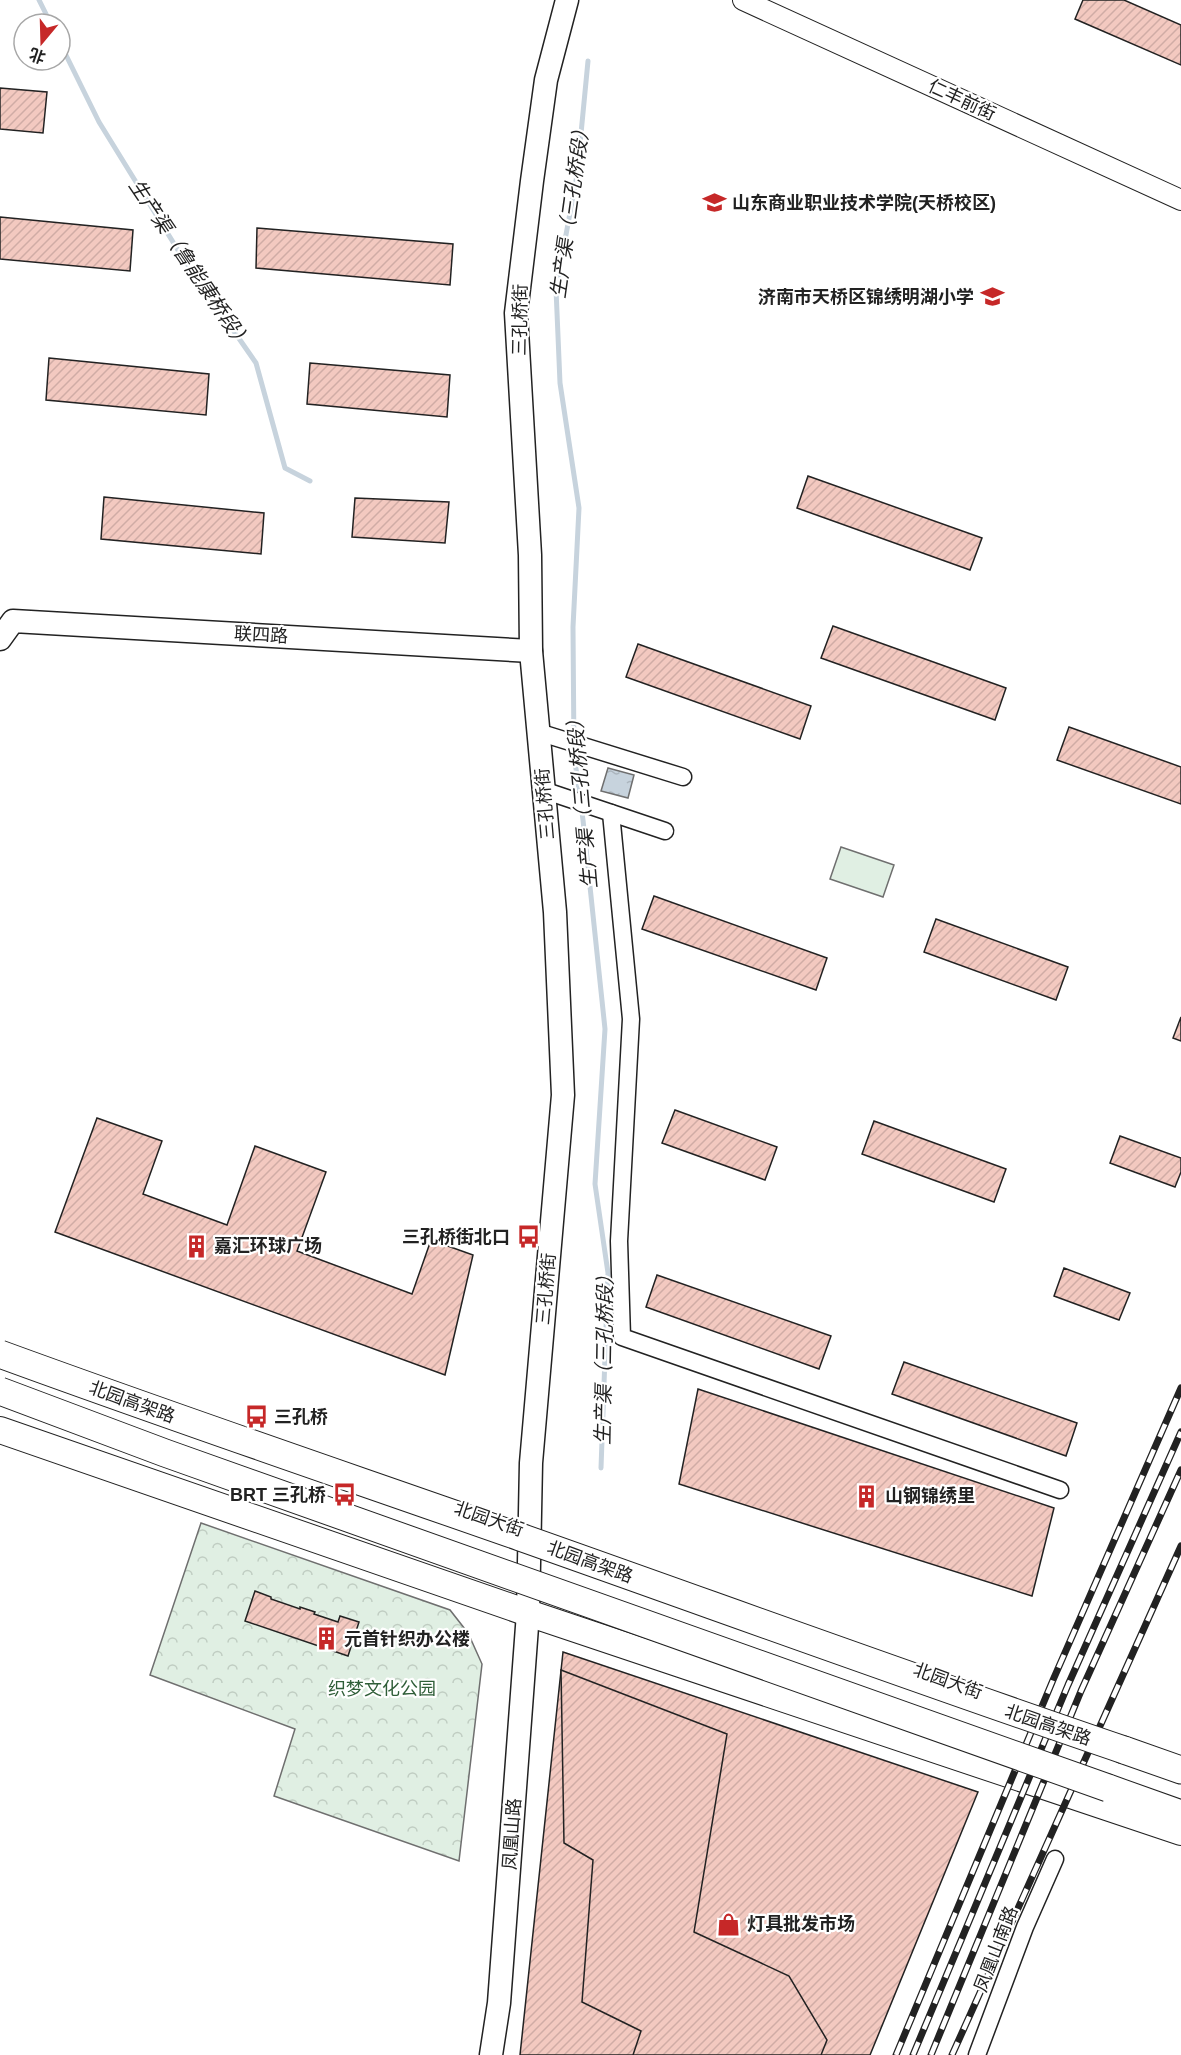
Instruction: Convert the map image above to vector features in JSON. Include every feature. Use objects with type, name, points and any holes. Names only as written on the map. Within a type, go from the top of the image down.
[{"type":"highway","points":[[0,1348],[44,1369],[132,1402]]},
{"type":"highway","name":"北园高架路","points":[[0,1354],[520,1537],[891,1671],[1180,1769]]},
{"type":"highway","name":"北园高架路","points":[[0,1391],[165,1453],[1181,1814]]},
{"type":"main road","name":"三孔桥街","points":[[528,1612],[531,1462],[563,1095],[555,912],[531,651],[530,555],[516,313],[546,80],[567,0]]},
{"type":"main road","name":"联四路","points":[[0,639],[13,621],[531,651]]},
{"type":"main road","name":"北园大街","points":[[0,1348],[190,1417],[528,1532],[901,1664],[1180,1769]]},
{"type":"main road","points":[[0,1430],[528,1612],[1181,1832]]},
{"type":"main road","name":"凤凰山路","points":[[491,2055],[499,2002],[528,1612]]},
{"type":"street","name":"仁丰前街","points":[[743,0],[1181,200]]},
{"type":"street","points":[[538,732],[683,777]]},
{"type":"street","points":[[543,790],[665,831]]},
{"type":"street","points":[[611,813],[631,1019],[619,1241],[622,1337],[1060,1490]]},
{"type":"street","name":"凤凰山南路","points":[[977,2055],[1025,1927],[1055,1859]]},
{"type":"green space","points":[[841,847],[894,865],[883,897],[830,879]]},
{"type":"green space","name":"织梦文化公园","points":[[201,1523],[450,1610],[468,1633],[482,1664],[459,1861],[274,1796],[295,1729],[150,1675]]},
{"type":"water","points":[[608,768],[634,775],[628,798],[601,791]]},
{"type":"building","points":[[1083,0],[1124,0],[1181,25],[1181,65],[1075,19]]},
{"type":"building","points":[[0,88],[47,92],[43,133],[0,129]]},
{"type":"building","points":[[0,217],[133,230],[130,271],[0,259]]},
{"type":"building","points":[[257,228],[453,244],[450,285],[256,268]]},
{"type":"building","points":[[49,358],[209,374],[206,415],[46,400]]},
{"type":"building","points":[[310,363],[450,375],[447,417],[307,404]]},
{"type":"building","points":[[808,476],[982,538],[970,570],[797,508]]},
{"type":"building","points":[[104,497],[264,513],[261,554],[101,539]]},
{"type":"building","points":[[355,498],[449,502],[445,543],[352,537]]},
{"type":"building","points":[[833,626],[1006,688],[995,720],[821,658]]},
{"type":"building","points":[[638,644],[811,706],[800,739],[626,677]]},
{"type":"building","points":[[1069,727],[1181,767],[1181,804],[1057,760]]},
{"type":"building","points":[[654,896],[827,958],[816,990],[642,929]]},
{"type":"building","points":[[936,919],[1068,967],[1056,1000],[924,952]]},
{"type":"building","points":[[1181,1017],[1181,1041],[1173,1038]]},
{"type":"building","points":[[675,1110],[777,1147],[765,1180],[662,1143]]},
{"type":"building","name":"嘉汇环球广场","points":[[97,1118],[162,1141],[143,1194],[227,1225],[255,1146],[326,1172],[297,1251],[412,1294],[431,1240],[473,1255],[445,1375],[55,1232]]},
{"type":"building","points":[[874,1121],[1006,1169],[994,1202],[862,1154]]},
{"type":"building","points":[[1120,1136],[1181,1158],[1181,1172],[1175,1187],[1110,1163]]},
{"type":"building","points":[[1064,1268],[1130,1293],[1119,1320],[1054,1296]]},
{"type":"building","points":[[657,1275],[831,1336],[819,1369],[646,1307]]},
{"type":"building","points":[[904,1362],[1077,1423],[1066,1456],[892,1394]]},
{"type":"building","name":"山钢锦绣里","points":[[698,1389],[1054,1508],[1032,1596],[679,1484]]},
{"type":"building","name":"元首针织办公楼","points":[[255,1591],[271,1599],[315,1612],[314,1614],[338,1622],[340,1616],[359,1622],[348,1656],[245,1621]]},
{"type":"building","name":"灯具批发市场","points":[[563,1652],[978,1792],[870,2055],[520,2055]]},
{"type":"building","points":[[561,1670],[727,1734],[694,1932],[789,1976],[827,2040],[821,2055],[633,2055],[641,2031],[582,2002],[593,1860],[564,1843]]},
{"type":"waterway","name":"生产渠（鲁能康桥段）","points":[[39,0],[45,12]]},
{"type":"waterway","name":"生产渠（三孔桥段）","points":[[588,61],[577,175],[556,289],[560,383],[579,508],[573,627],[574,754],[605,1029],[595,1184],[608,1273],[601,1468]]},
{"type":"waterway","name":"生产渠（鲁能康桥段）","points":[[72,67],[99,122],[181,255],[256,363],[285,468],[310,481]]},
{"type":"railway","points":[[896,2055],[1053,1680],[1181,1388]]},
{"type":"railway","points":[[913,2055],[1068,1685],[1181,1432]]},
{"type":"railway","points":[[931,2055],[1081,1691],[1181,1470]]},
{"type":"railway","points":[[952,2055],[1181,1546]]},
{"type":"place","name":"山东商业职业技术学院(天桥校区)","points":[[714,203]]},
{"type":"place","name":"济南市天桥区锦绣明湖小学","points":[[992,297]]},
{"type":"place","name":"三孔桥街北口","points":[[528,1237]]},
{"type":"place","name":"嘉汇环球广场","points":[[196,1246]]},
{"type":"place","name":"三孔桥","points":[[256,1417]]},
{"type":"place","name":"BRT 三孔桥","points":[[344,1495]]},
{"type":"place","name":"山钢锦绣里","points":[[867,1496]]},
{"type":"place","name":"元首针织办公楼","points":[[326,1639]]},
{"type":"place","name":"灯具批发市场","points":[[729,1924]]}]
